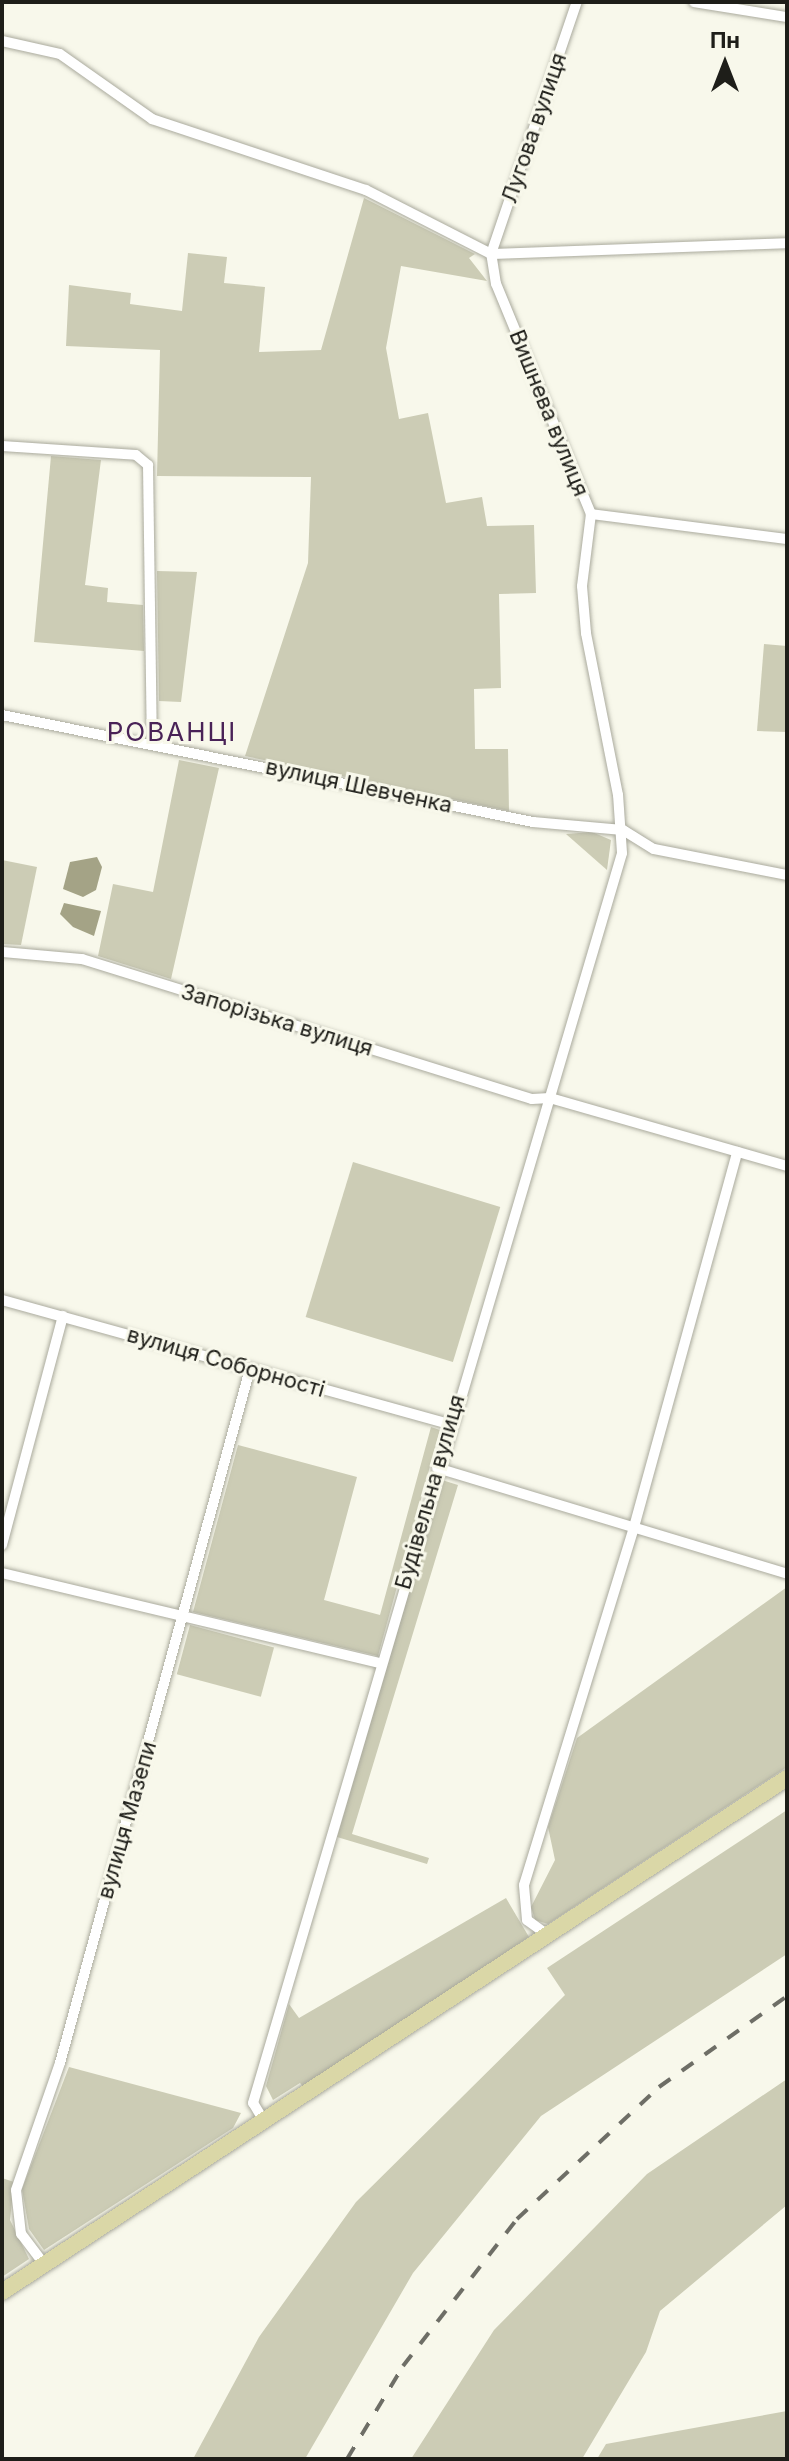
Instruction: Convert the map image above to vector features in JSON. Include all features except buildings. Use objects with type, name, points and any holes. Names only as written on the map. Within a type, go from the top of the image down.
[{"type":"main road","points":[[2,2292],[549,1937],[787,1778]]},
{"type":"street","name":"Лугова вулиця","points":[[491,254],[577,2]]},
{"type":"street","points":[[694,2],[787,17]]},
{"type":"street","points":[[2,41],[60,54],[152,119],[366,190],[491,254],[787,243]]},
{"type":"street","name":"Вишнева вулиця","points":[[491,254],[496,284],[591,514],[582,586],[586,633],[623,830],[622,853],[550,1098]]},
{"type":"street","points":[[2,446],[136,455],[148,465],[152,744]]},
{"type":"street","points":[[591,514],[787,539]]},
{"type":"street","name":"вулиця Шевченка","points":[[2,715],[533,822],[623,830]]},
{"type":"street","points":[[623,830],[654,849],[787,875]]},
{"type":"street","name":"Запорізька вулиця","points":[[2,952],[82,959],[532,1099],[550,1098]]},
{"type":"street","points":[[550,1098],[787,1166]]},
{"type":"street","name":"Будівельна вулиця","points":[[264,2121],[253,2103],[449,1424],[550,1098]]},
{"type":"street","points":[[549,1937],[527,1920],[524,1885],[634,1527],[737,1152]]},
{"type":"street","name":"вулиця Соборності","points":[[2,1300],[449,1424]]},
{"type":"street","points":[[2,1545],[63,1316]]},
{"type":"street","name":"вулиця Мазепи","points":[[44,2264],[21,2234],[16,2190],[60,2063],[250,1369]]},
{"type":"street","points":[[437,1468],[787,1574]]},
{"type":"street","points":[[2,1573],[381,1663]]},
{"type":"shaded area","points":[[364,198],[475,254],[469,258],[487,281],[401,266],[386,348],[399,419],[428,413],[446,503],[482,497],[487,526],[534,525],[536,593],[499,594],[501,688],[474,689],[475,749],[508,749],[509,811],[245,756],[308,563],[311,477],[157,476],[160,350],[66,346],[69,285],[131,293],[130,304],[182,311],[188,253],[227,257],[224,283],[265,287],[259,352],[321,350]]},
{"type":"shaded area","points":[[51,456],[101,460],[85,585],[108,588],[107,602],[143,605],[144,651],[34,642]]},
{"type":"shaded area","points":[[157,571],[197,572],[181,702],[159,701]]},
{"type":"shaded area","points":[[764,644],[787,646],[787,732],[757,731]]},
{"type":"shaded area","points":[[179,760],[219,768],[171,979],[98,956],[113,884],[153,892]]},
{"type":"shaded area","points":[[592,832],[611,840],[607,870],[566,834]]},
{"type":"shaded area","points":[[97,857],[102,867],[96,890],[83,897],[63,889],[70,862]]},
{"type":"shaded area","points":[[2,860],[37,867],[21,945],[2,944]]},
{"type":"shaded area","points":[[64,903],[101,911],[94,936],[73,927],[60,914]]},
{"type":"shaded area","points":[[353,1162],[500,1207],[453,1362],[306,1317]]},
{"type":"shaded area","points":[[431,1427],[440,1430],[378,1656],[193,1612],[238,1445],[357,1477],[324,1600],[380,1615]]},
{"type":"shaded area","points":[[442,1480],[458,1485],[352,1834],[429,1858],[427,1864],[337,1837]]},
{"type":"shaded area","points":[[787,1587],[787,1767],[548,1924],[535,1920],[531,1907],[555,1860],[548,1827],[577,1738]]},
{"type":"shaded area","points":[[190,1625],[274,1648],[261,1697],[177,1674]]},
{"type":"shaded area","points":[[787,1810],[787,1954],[541,2116],[413,2273],[305,2459],[193,2459],[259,2337],[356,2202],[565,1995],[547,1968]]},
{"type":"shaded area","points":[[506,1898],[529,1937],[304,2088],[300,2083],[273,2100],[266,2086],[289,2004],[299,2018]]},
{"type":"shaded area","points":[[69,2067],[241,2113],[233,2128],[44,2250],[29,2229],[22,2189]]},
{"type":"shaded area","points":[[787,2079],[787,2205],[660,2311],[646,2352],[582,2459],[411,2459],[494,2330],[647,2174]]},
{"type":"shaded area","points":[[2,2178],[14,2182],[10,2220],[29,2259],[2,2277]]},
{"type":"shaded area","points":[[787,2411],[787,2459],[597,2459],[606,2444]]},
{"type":"railway","points":[[347,2459],[403,2366],[517,2219],[659,2087],[787,1996]]},
{"type":"district","name":"РОВАНЦІ","points":[[172,732]]}]
